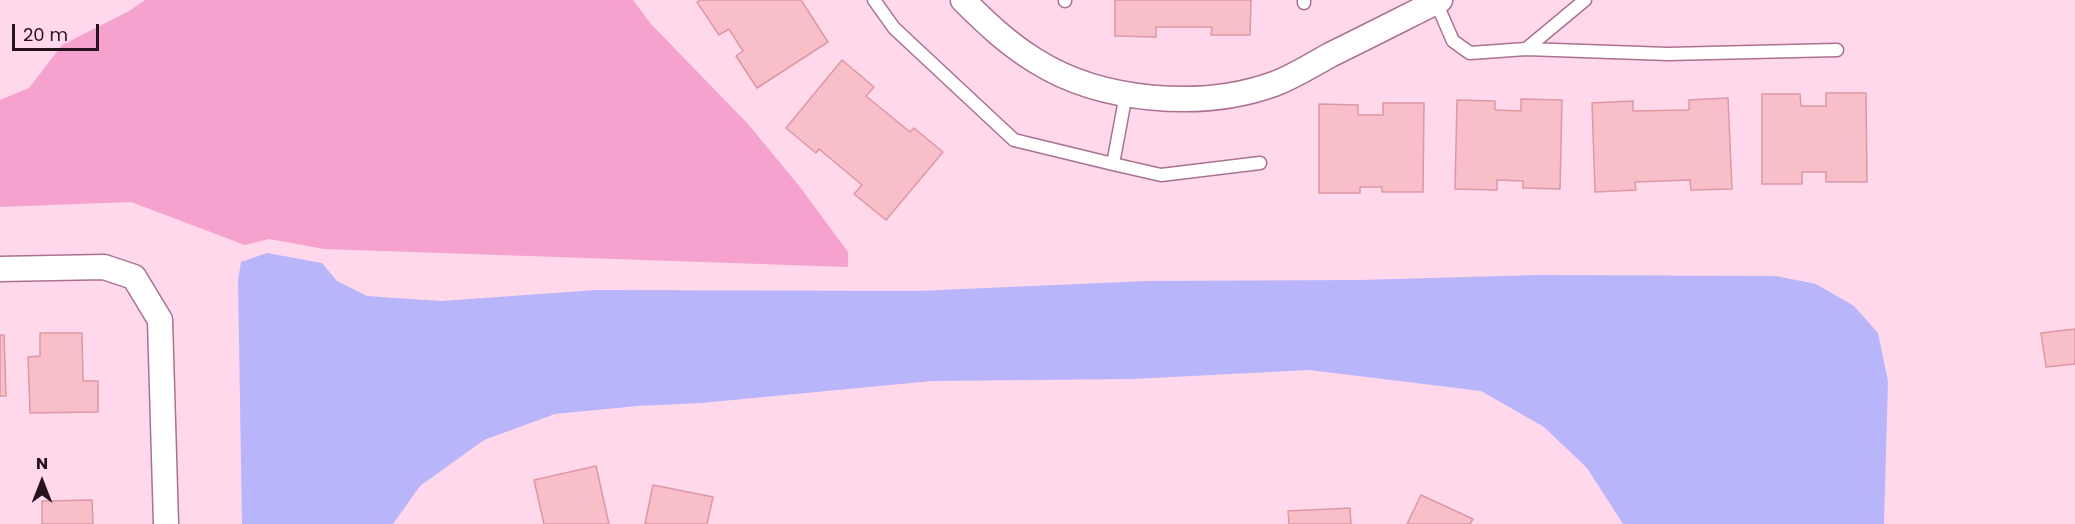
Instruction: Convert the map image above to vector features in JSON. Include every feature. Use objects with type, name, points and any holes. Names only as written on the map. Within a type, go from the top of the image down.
[{"type":"street","points":[[963,0],[995,32],[1037,62],[1083,82],[1126,94],[1177,100],[1231,96],[1275,84],[1438,1]]},
{"type":"street","points":[[0,269],[104,267],[134,277],[160,320],[166,524]]},
{"type":"lane","points":[[874,0],[894,28],[1014,140],[1161,175],[1260,163]]},
{"type":"lane","points":[[1526,49],[1585,0]]},
{"type":"lane","points":[[1438,1],[1453,41],[1470,53],[1526,49],[1668,54],[1837,50]]},
{"type":"lane","points":[[1113,164],[1126,94]]},
{"type":"shaded area","points":[[145,0],[633,0],[651,24],[748,124],[800,187],[848,252],[848,267],[324,249],[269,239],[245,245],[131,202],[0,207],[0,100],[29,88],[62,45],[129,11]]},
{"type":"shaded area","points":[[267,253],[322,263],[337,281],[367,296],[441,301],[596,290],[917,291],[1147,281],[1359,280],[1537,275],[1776,276],[1816,284],[1854,306],[1878,333],[1888,381],[1884,524],[1623,524],[1587,468],[1544,427],[1481,391],[1309,370],[1133,379],[932,381],[555,414],[484,440],[420,486],[393,524],[242,524],[238,280],[241,262]]},
{"type":"building","points":[[700,0],[801,0],[828,42],[757,88],[736,56],[743,51],[729,29],[719,35],[697,2]]},
{"type":"building","points":[[1115,0],[1251,0],[1250,35],[1211,35],[1212,27],[1156,27],[1156,37],[1115,36]]},
{"type":"building","points":[[842,60],[874,87],[866,96],[910,132],[914,128],[943,152],[886,220],[854,194],[862,185],[819,149],[816,153],[786,128]]},
{"type":"building","points":[[1826,93],[1866,93],[1867,182],[1826,182],[1826,172],[1802,172],[1802,184],[1762,184],[1762,94],[1800,94],[1801,106],[1826,106]]},
{"type":"building","points":[[1728,98],[1732,189],[1691,190],[1690,180],[1635,182],[1636,190],[1595,192],[1592,103],[1633,101],[1633,111],[1689,110],[1689,100]]},
{"type":"building","points":[[1521,99],[1562,100],[1560,189],[1523,188],[1523,181],[1497,180],[1497,190],[1455,189],[1457,100],[1495,101],[1495,110],[1521,111]]},
{"type":"building","points":[[1383,103],[1424,103],[1423,192],[1382,192],[1382,187],[1360,187],[1360,193],[1319,193],[1319,104],[1358,105],[1358,115],[1383,115]]},
{"type":"building","points":[[2075,329],[2075,364],[2046,367],[2041,333]]},
{"type":"building","points":[[40,333],[82,333],[83,381],[98,381],[98,412],[30,413],[28,357],[40,356]]},
{"type":"building","points":[[0,335],[4,335],[6,396],[0,396]]},
{"type":"building","points":[[596,466],[609,524],[544,524],[534,480]]},
{"type":"building","points":[[653,485],[713,497],[707,524],[645,524]]},
{"type":"building","points":[[1421,495],[1473,519],[1470,524],[1407,524]]},
{"type":"building","points":[[92,500],[93,524],[42,524],[42,501]]},
{"type":"building","points":[[1350,508],[1351,524],[1289,524],[1288,511]]}]
